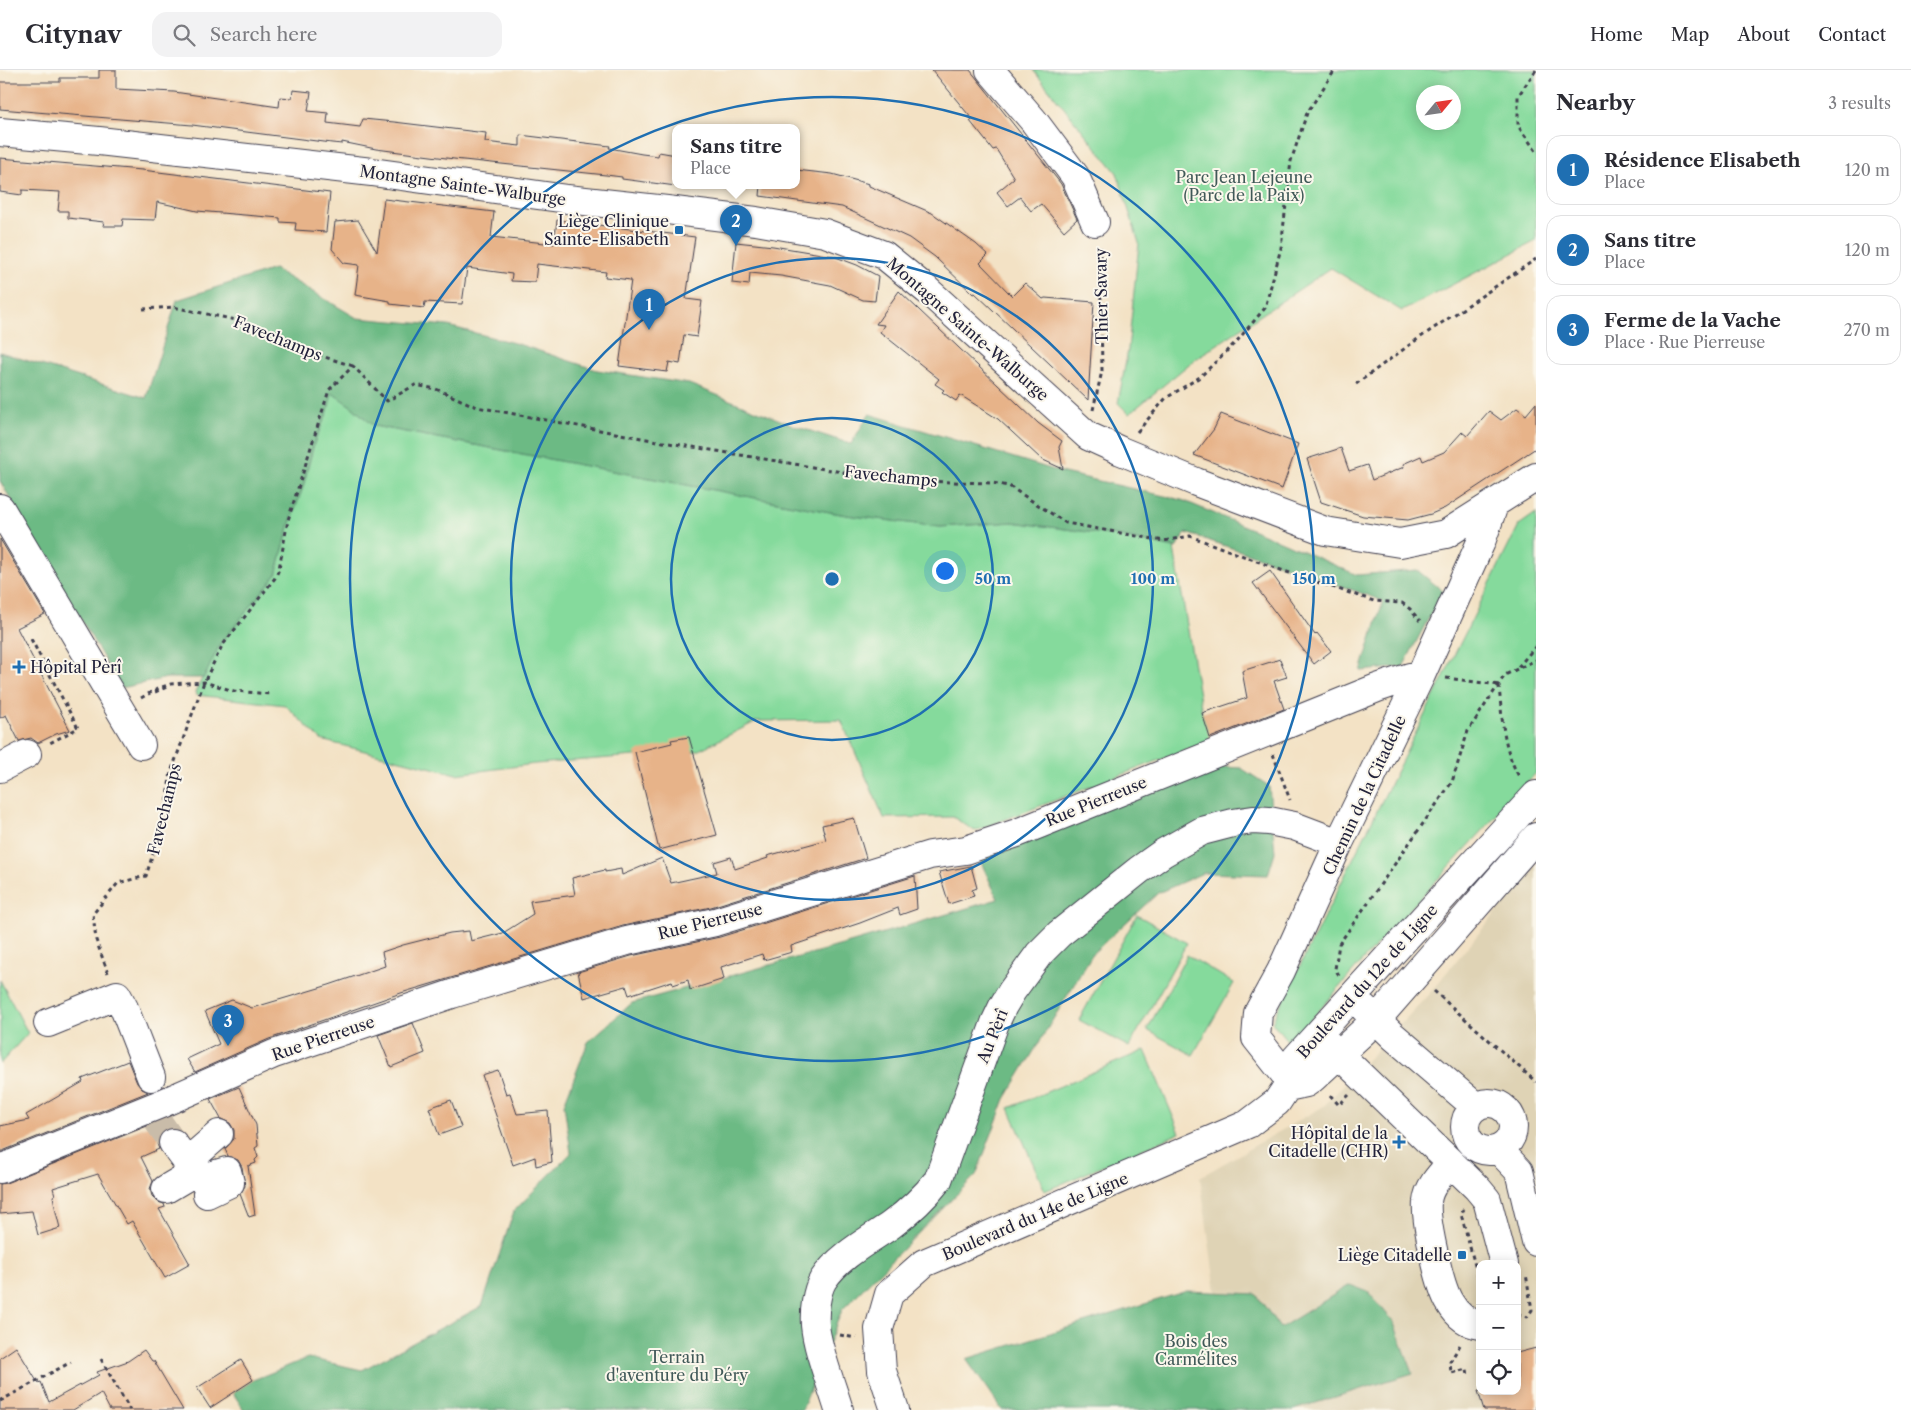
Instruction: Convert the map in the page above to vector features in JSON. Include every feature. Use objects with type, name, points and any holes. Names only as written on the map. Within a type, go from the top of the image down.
[{"type":"street","points":[[990,70],[1033,120],[1075,176],[1095,222]]},
{"type":"street","name":"Montagne Sainte-Walburge","points":[[0,132],[99,141],[372,172],[566,199],[756,221],[825,233],[884,255],[927,290],[1088,436],[1196,482],[1325,531],[1400,543],[1446,534],[1536,477]]},
{"type":"street","name":"Chemin de la Citadelle","points":[[1287,1082],[1256,1038],[1258,1013],[1281,971],[1339,843],[1421,675],[1480,542],[1494,505]]},
{"type":"street","points":[[0,508],[141,744]]},
{"type":"street","name":"Rue Pierreuse","points":[[0,1169],[156,1090],[274,1054],[452,994],[627,941],[715,922],[930,855],[966,850],[1017,833],[1377,688],[1421,675]]},
{"type":"street","points":[[0,768],[27,754]]},
{"type":"street","name":"Boulevard du 12e de Ligne","points":[[1534,797],[1296,1058],[1287,1082],[1306,1083],[1339,1056],[1372,1024],[1536,836]]},
{"type":"street","name":"Au Pèrî","points":[[839,1410],[815,1325],[817,1296],[823,1281],[837,1265],[921,1201],[938,1180],[995,1023],[1012,991],[1039,954],[1060,934],[1139,870],[1163,853],[1202,831],[1254,820],[1294,826],[1339,843]]},
{"type":"street","points":[[48,1023],[117,995],[124,1008],[156,1090]]},
{"type":"street","points":[[1352,996],[1372,1024],[1472,1111]]},
{"type":"street","points":[[1318,1034],[1478,1188],[1487,1200],[1512,1260]]},
{"type":"street","name":"Boulevard du 14e de Ligne","points":[[895,1410],[882,1371],[879,1329],[890,1294],[924,1263],[1248,1124],[1277,1102],[1287,1082]]},
{"type":"street","points":[[1485,1103],[1494,1103],[1504,1108],[1511,1117],[1513,1124],[1504,1144],[1488,1150],[1479,1148],[1472,1143],[1467,1135],[1465,1125],[1472,1111],[1485,1103]]},
{"type":"street","points":[[184,1173],[218,1134]]},
{"type":"street","points":[[1504,1144],[1536,1163]]},
{"type":"street","points":[[1504,1144],[1518,1171],[1536,1242]]},
{"type":"street","points":[[1451,1163],[1434,1183],[1427,1201],[1428,1225],[1448,1302],[1462,1318],[1476,1323]]},
{"type":"path","points":[[1121,451],[1166,398],[1200,377],[1237,341],[1266,308],[1282,248],[1291,161],[1307,112],[1334,70]]},
{"type":"path","points":[[1536,70],[1518,96],[1518,126],[1536,151]]},
{"type":"path","name":"Thier Savary","points":[[1088,436],[1102,371],[1101,246],[1095,222]]},
{"type":"path","points":[[1356,384],[1415,341],[1536,259]]},
{"type":"path","name":"Favechamps","points":[[143,309],[173,307],[236,320],[274,333],[312,353],[354,366],[387,401],[415,385],[436,389],[477,407],[663,442],[866,476],[914,481],[992,483],[1009,486],[1066,523],[1164,541],[1190,536],[1278,569],[1374,601],[1402,604],[1410,609],[1423,625]]},
{"type":"path","name":"Favechamps","points":[[117,995],[96,940],[93,914],[118,883],[146,876],[163,822],[171,772],[204,682],[222,646],[275,578],[279,569],[288,520],[329,390],[354,366]]},
{"type":"path","points":[[27,754],[78,728],[31,639]]},
{"type":"path","points":[[1516,670],[1536,646]]},
{"type":"path","points":[[1352,996],[1335,969],[1339,944],[1452,782],[1468,731],[1505,675],[1536,660]]},
{"type":"path","points":[[1421,675],[1499,685]]},
{"type":"path","points":[[121,710],[149,693],[171,684],[204,682],[234,690],[270,694]]},
{"type":"path","points":[[1499,685],[1503,729],[1514,768],[1534,797]]},
{"type":"path","points":[[1265,733],[1296,816],[1294,826]]},
{"type":"path","points":[[1432,989],[1536,1082]]},
{"type":"path","points":[[1521,1282],[1532,1310],[1527,1317],[1521,1317]]},
{"type":"path","points":[[815,1316],[841,1336],[879,1341]]},
{"type":"path","points":[[102,1359],[130,1410]]},
{"type":"path","points":[[0,1401],[71,1362]]},
{"type":"path","points":[[1450,1362],[1451,1373],[1467,1369],[1468,1376]]},
{"type":"shaded area","name":"Hôpital de la Citadelle (CHR)","points":[[1536,864],[1536,1410],[1293,1410],[1413,1373],[1393,1321],[1368,1292],[1350,1285],[1226,1362],[1200,1177],[1324,1106],[1428,995]]},
{"type":"green space","name":"Parc Jean Lejeune (Parc de la Paix)","points":[[1033,70],[1536,70],[1536,241],[1402,311],[1331,268],[1194,360],[1129,414],[1118,403],[1128,350],[1139,243],[1117,173]]},
{"type":"green space","points":[[274,269],[357,318],[448,326],[518,344],[597,370],[689,384],[798,427],[851,444],[869,414],[1064,473],[1182,500],[1357,575],[1417,570],[1443,591],[1403,667],[1361,671],[1383,601],[1186,533],[1176,548],[1118,536],[1013,522],[940,527],[846,515],[374,426],[351,406],[332,393],[328,411],[314,443],[303,487],[290,523],[276,575],[220,644],[204,678],[167,678],[121,688],[0,481],[0,352],[146,398],[177,300]]},
{"type":"green space","points":[[331,392],[374,426],[846,515],[940,527],[1013,522],[1118,536],[1174,548],[1202,713],[1212,740],[975,831],[953,817],[884,818],[841,720],[757,721],[697,751],[535,764],[456,774],[321,740],[285,705],[196,695],[195,692],[220,644],[276,575],[290,523],[303,487],[314,443],[328,411]]},
{"type":"green space","points":[[1536,513],[1536,773],[1363,960],[1290,1044],[1272,1022],[1519,525]]},
{"type":"green space","name":"Terrain d'aventure du Péry","points":[[1207,766],[1241,768],[1269,786],[1275,852],[1268,875],[1203,873],[1158,893],[1093,953],[1005,1099],[976,1175],[842,1310],[802,1410],[244,1410],[233,1393],[253,1380],[308,1358],[362,1370],[482,1306],[514,1211],[571,1153],[564,1104],[588,1042],[632,1003],[846,944],[998,899],[979,858]]},
{"type":"green space","points":[[1137,915],[1187,943],[1129,1047],[1079,1020]]},
{"type":"green space","points":[[1187,955],[1234,983],[1193,1055],[1147,1030]]},
{"type":"green space","points":[[0,980],[28,1033],[0,1064]]},
{"type":"green space","points":[[1145,1050],[1180,1133],[1045,1191],[1009,1108]]},
{"type":"green space","name":"Bois des Carmélites","points":[[1350,1285],[1368,1292],[1393,1321],[1413,1373],[1293,1410],[1002,1410],[966,1359],[1187,1291],[1256,1294],[1280,1328]]},
{"type":"building","points":[[99,70],[116,70],[116,89],[174,92],[279,107],[280,97],[292,98],[293,90],[311,92],[308,111],[328,113],[327,123],[360,127],[363,119],[486,133],[485,142],[520,146],[520,135],[610,146],[609,148],[642,154],[658,156],[659,152],[672,154],[672,185],[606,175],[376,149],[342,142],[342,144],[332,143],[192,125],[0,109],[0,82],[60,82],[60,78],[99,78]]},
{"type":"building","points":[[932,70],[970,70],[1061,184],[1077,219],[1064,231],[1041,204],[1031,211],[1020,197],[1008,206],[997,192],[1014,178],[996,149],[993,150],[970,121],[972,119]]},
{"type":"building","points":[[0,158],[142,170],[330,193],[326,232],[295,230],[296,223],[280,222],[280,218],[197,211],[157,202],[155,220],[123,219],[122,226],[103,226],[104,222],[68,218],[68,211],[58,211],[60,192],[22,190],[22,195],[0,192]]},
{"type":"building","points":[[800,170],[832,174],[869,184],[869,186],[932,213],[976,244],[988,255],[980,263],[1012,296],[1025,283],[1043,299],[1094,302],[1088,400],[975,293],[973,294],[935,257],[909,238],[842,207],[760,196],[761,189],[800,189]]},
{"type":"building","points":[[384,199],[494,212],[491,237],[554,244],[557,220],[695,237],[686,299],[702,301],[697,337],[684,335],[680,364],[669,362],[667,372],[619,366],[631,280],[605,277],[606,272],[537,264],[535,282],[511,281],[512,274],[467,268],[462,304],[425,302],[424,308],[390,304],[390,301],[355,295],[359,265],[344,263],[332,249],[335,222],[358,220],[377,252]]},
{"type":"building","points":[[736,242],[833,256],[857,265],[878,276],[875,301],[863,300],[830,285],[781,276],[750,273],[749,285],[732,283]]},
{"type":"building","points":[[899,291],[1038,423],[1062,441],[1059,447],[1063,469],[1041,459],[998,419],[960,395],[956,401],[942,392],[944,390],[935,384],[939,379],[880,332],[884,325],[876,324]]},
{"type":"building","points":[[1536,403],[1536,448],[1445,508],[1408,520],[1363,516],[1321,502],[1307,459],[1341,448],[1349,471],[1367,465],[1372,480],[1404,467],[1403,464],[1421,456],[1423,461],[1444,452],[1462,432],[1467,436],[1489,411],[1501,420],[1517,408],[1526,415]]},
{"type":"building","points":[[1221,414],[1298,444],[1282,489],[1194,455],[1214,429]]},
{"type":"building","name":"Hôpital Pèrî","points":[[0,539],[45,614],[17,628],[70,730],[56,734],[38,743],[31,738],[19,741],[6,715],[0,718]]},
{"type":"building","points":[[1270,571],[1315,635],[1317,633],[1331,651],[1314,664],[1253,583]]},
{"type":"building","points":[[1280,659],[1287,677],[1274,681],[1284,709],[1210,738],[1202,713],[1247,698],[1242,671]]},
{"type":"building","points":[[689,737],[717,835],[659,850],[635,752],[672,743],[671,740]]},
{"type":"building","points":[[854,818],[866,858],[711,907],[623,926],[401,993],[269,1039],[195,1072],[187,1059],[219,1044],[205,1011],[232,1000],[252,1008],[329,985],[385,966],[382,952],[450,933],[469,931],[471,941],[503,933],[533,914],[530,901],[575,895],[572,878],[605,870],[605,872],[621,869],[622,875],[662,858],[671,883],[717,873],[714,862],[731,857],[735,869],[768,858],[767,856],[826,840],[822,825]]},
{"type":"building","points":[[971,866],[977,888],[972,890],[974,896],[949,904],[939,872]]},
{"type":"building","points":[[915,876],[917,909],[900,915],[898,908],[791,946],[792,952],[764,960],[762,954],[721,967],[724,979],[690,990],[688,980],[673,985],[672,981],[629,995],[626,986],[584,998],[578,972],[631,956],[720,937]]},
{"type":"building","points":[[413,1023],[425,1053],[391,1067],[378,1035]]},
{"type":"building","points":[[128,1061],[137,1083],[148,1092],[0,1152],[0,1126],[29,1120],[26,1115],[83,1082],[82,1079]]},
{"type":"building","points":[[498,1070],[506,1094],[510,1093],[517,1114],[548,1111],[552,1162],[536,1166],[535,1157],[513,1165],[482,1075]]},
{"type":"building","points":[[239,1087],[256,1125],[258,1146],[255,1148],[258,1157],[255,1160],[256,1163],[248,1166],[255,1215],[249,1217],[240,1194],[245,1186],[242,1167],[238,1160],[228,1156],[225,1149],[234,1139],[234,1130],[230,1123],[221,1119],[210,1099]]},
{"type":"building","points":[[451,1100],[461,1127],[439,1135],[429,1108]]},
{"type":"building","points":[[167,1118],[173,1128],[164,1130],[159,1136],[157,1144],[159,1149],[141,1157],[153,1181],[150,1189],[152,1196],[158,1202],[164,1204],[165,1207],[159,1209],[190,1264],[165,1278],[132,1221],[127,1224],[98,1174],[53,1188],[60,1228],[38,1235],[32,1211],[0,1214],[0,1184]]},
{"type":"building","points":[[16,1347],[38,1383],[41,1382],[49,1402],[99,1375],[97,1372],[128,1361],[144,1350],[154,1361],[183,1410],[110,1410],[101,1393],[73,1410],[0,1410],[0,1358]]},
{"type":"building","points":[[1536,1348],[1536,1410],[1484,1410],[1479,1395],[1521,1395],[1521,1352]]},
{"type":"building","points":[[241,1360],[253,1380],[210,1408],[197,1388]]},
{"type":"tunnel","points":[[157,1120],[173,1143]]},
{"type":"place","name":"Liège Clinique Sainte-Elisabeth","points":[[679,230]]},
{"type":"place","name":"Sans titre","points":[[736,246]]},
{"type":"place","name":"Résidence Elisabeth","points":[[649,330]]},
{"type":"place","name":"Hôpital Pèrî","points":[[19,667]]},
{"type":"place","name":"Ferme de la Vache","points":[[228,1046]]},
{"type":"place","name":"Hôpital de la Citadelle (CHR)","points":[[1399,1142]]},
{"type":"place","name":"Liège Citadelle","points":[[1462,1255]]}]
